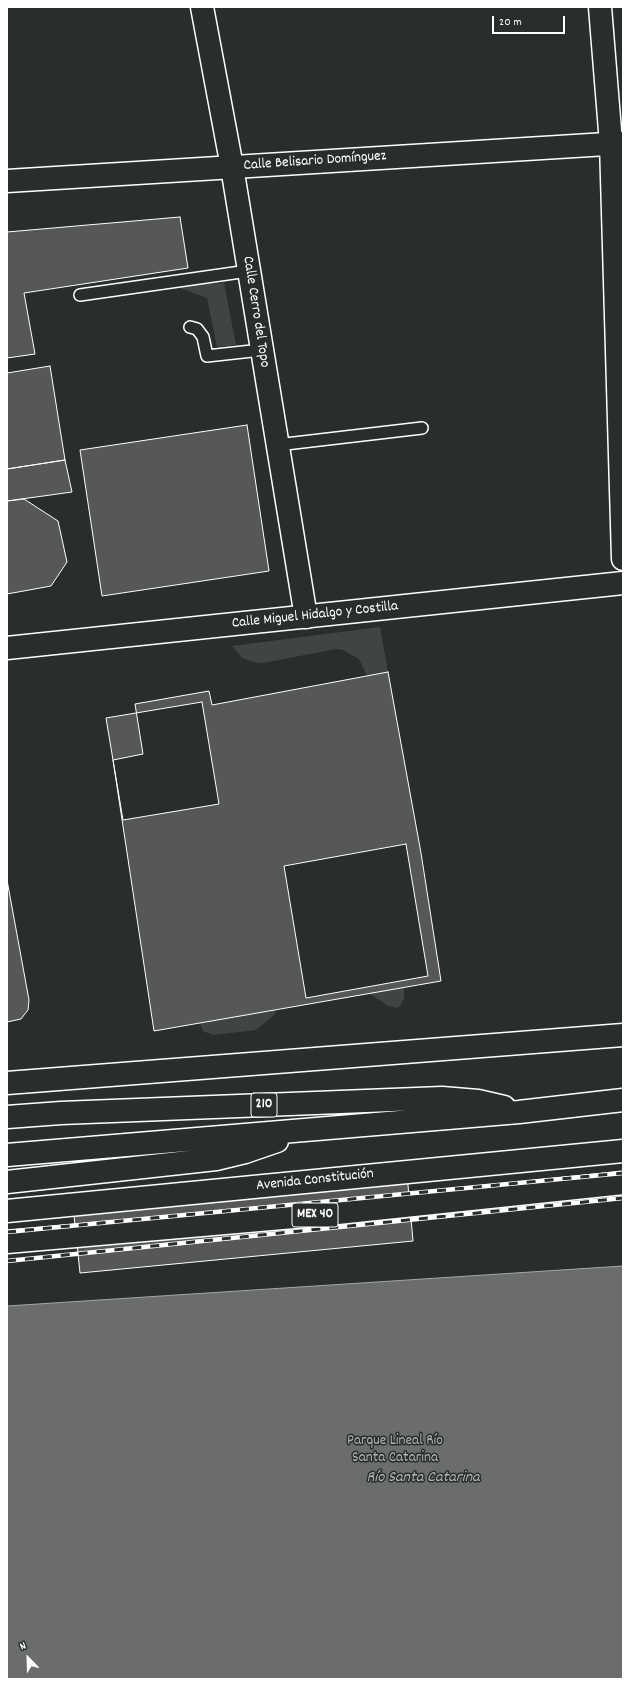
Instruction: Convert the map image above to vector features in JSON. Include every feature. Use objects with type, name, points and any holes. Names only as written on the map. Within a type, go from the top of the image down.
[{"type":"main road","name":"Calle Cerro del Topo","points":[[202,7],[232,167],[306,617]]},
{"type":"main road","points":[[600,7],[617,143],[623,559]]},
{"type":"main road","name":"Calle Belisario Domínguez","points":[[7,181],[617,143]]},
{"type":"main road","name":"Calle Miguel Hidalgo y Costilla","points":[[7,648],[623,583]]},
{"type":"main road","points":[[7,1083],[623,1035]]},
{"type":"main road","name":"210","points":[[7,1117],[61,1113],[442,1098],[478,1101],[519,1112]]},
{"type":"main road","points":[[7,1155],[519,1112],[623,1100]]},
{"type":"main road","points":[[7,1182],[216,1159],[245,1152],[300,1131]]},
{"type":"main road","name":"Avenida Constitución","points":[[7,1210],[623,1151]]},
{"type":"main road","name":"MEX 40","points":[[7,1242],[328,1214],[623,1183]]},
{"type":"lane","points":[[80,295],[248,271]]},
{"type":"lane","points":[[190,327],[197,329],[203,337],[207,356],[261,350]]},
{"type":"lane","points":[[277,446],[422,428]]},
{"type":"shaded area","points":[[224,283],[236,345],[217,347],[207,298],[174,286]]},
{"type":"shaded area","points":[[380,627],[388,672],[367,676],[359,659],[343,650],[336,649],[263,663],[253,662],[242,658],[232,646]]},
{"type":"shaded area","points":[[404,987],[404,998],[401,1005],[397,1008],[388,1006],[369,993]]},
{"type":"shaded area","points":[[276,1009],[275,1014],[256,1030],[213,1035],[203,1031],[200,1023]]},
{"type":"water","name":"Río Santa Catarina","points":[[623,1266],[623,1679],[7,1679],[7,1306]]},
{"type":"building","points":[[180,217],[188,268],[24,293],[35,354],[7,358],[7,232]]},
{"type":"building","points":[[50,366],[65,460],[7,469],[7,373]]},
{"type":"building","points":[[247,425],[269,571],[102,596],[80,450]]},
{"type":"building","points":[[65,460],[72,492],[7,501],[7,469]]},
{"type":"building","points":[[24,499],[58,521],[67,562],[51,586],[7,594],[7,501]]},
{"type":"building","points":[[388,672],[421,853],[441,981],[154,1031],[113,760],[143,754],[135,704],[209,691],[212,705]]},
{"type":"building","points":[[202,702],[219,804],[123,820],[106,718]]},
{"type":"building","points":[[406,844],[428,976],[306,998],[284,866]]},
{"type":"building","points":[[7,880],[29,1000],[28,1010],[21,1019],[7,1022]]},
{"type":"building","points":[[407,1174],[413,1241],[80,1273],[73,1206]]},
{"type":"railway","points":[[7,1232],[623,1173]]},
{"type":"railway","points":[[7,1261],[623,1198]]},
{"type":"park label","name":"Parque Lineal Río Santa Catarina","points":[[395,1450]]}]
